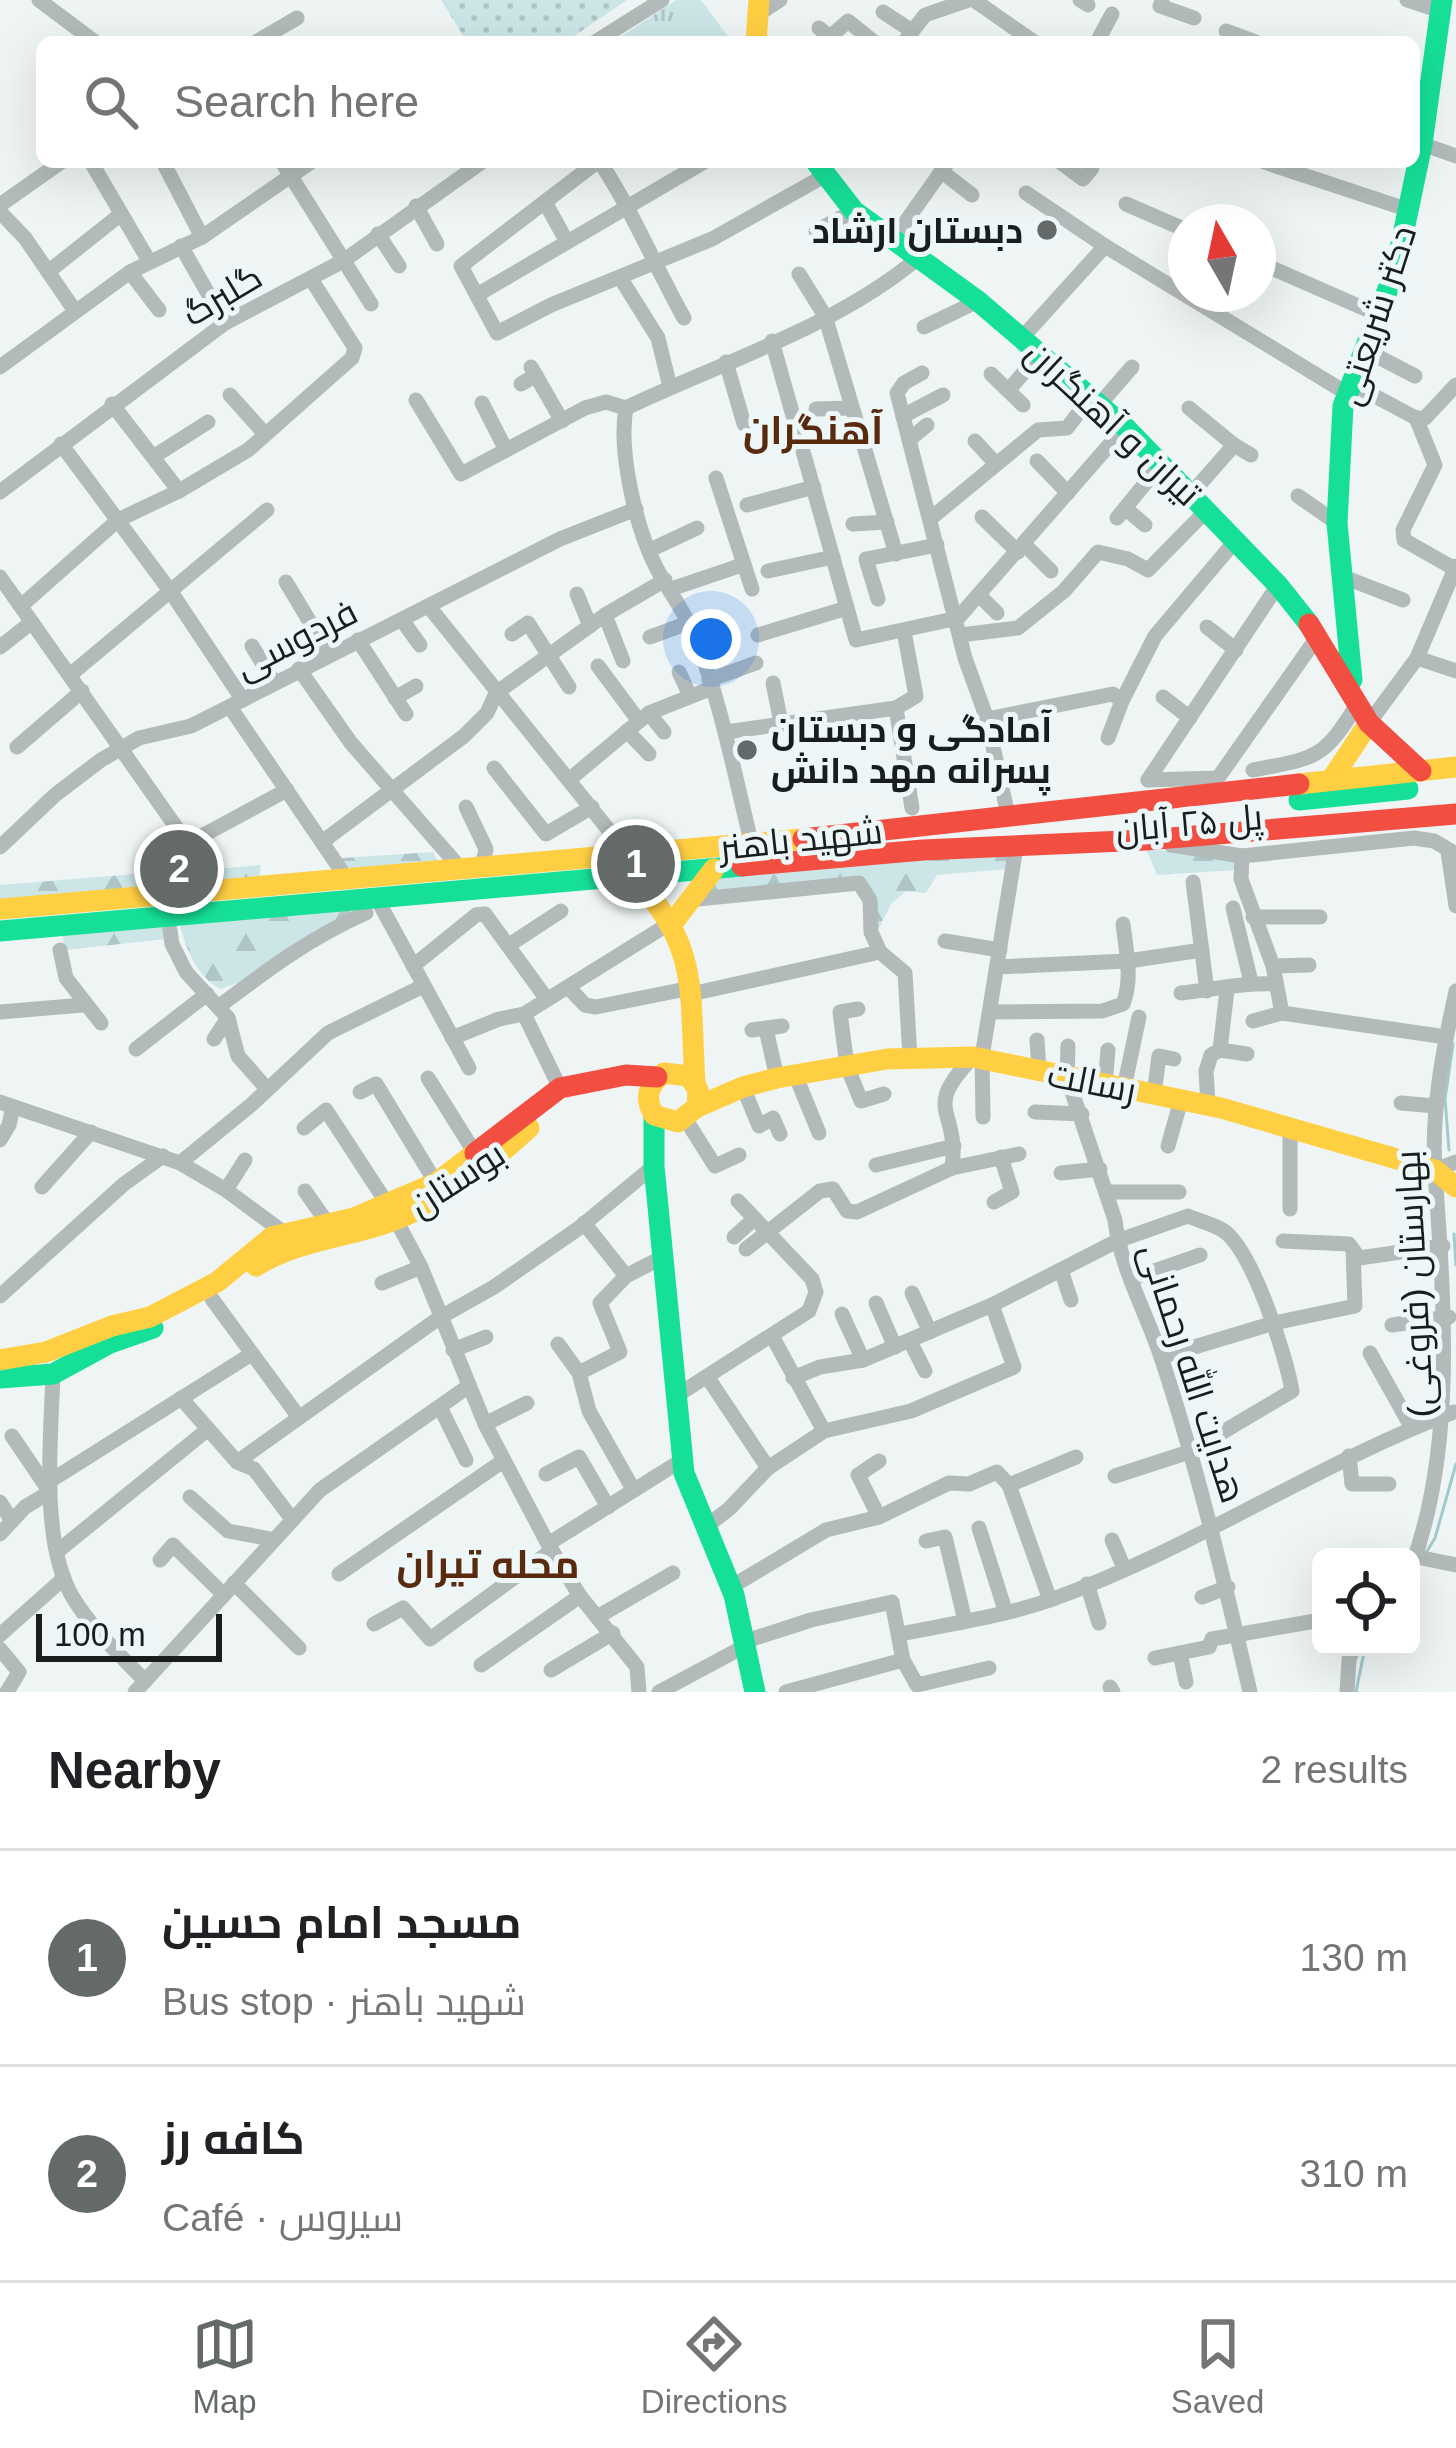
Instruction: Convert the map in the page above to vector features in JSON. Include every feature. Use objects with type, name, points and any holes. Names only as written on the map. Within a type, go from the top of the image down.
[{"type":"street","points":[[39,0],[87,36]]},
{"type":"street","points":[[605,36],[662,0]]},
{"type":"street","points":[[756,36],[759,6],[780,0]]},
{"type":"street","points":[[909,36],[925,15],[972,0],[1025,36]]},
{"type":"street","points":[[1162,0],[1160,6],[1194,17]]},
{"type":"street","points":[[1407,0],[1444,14]]},
{"type":"street","points":[[883,12],[907,36]]},
{"type":"street","points":[[1100,36],[1112,14]]},
{"type":"street","name":"دکتر شریعتی","points":[[1420,99],[1444,14]]},
{"type":"street","points":[[266,36],[297,18]]},
{"type":"street","points":[[831,36],[848,21],[867,36]]},
{"type":"street","points":[[819,28],[829,36]]},
{"type":"street","points":[[1226,31],[1240,36]]},
{"type":"street","name":"دکتر شریعتی","points":[[1420,117],[1420,154]]},
{"type":"street","points":[[1422,144],[1456,155]]},
{"type":"street","points":[[53,168],[0,208],[75,311]]},
{"type":"street","points":[[95,168],[149,261]]},
{"type":"street","points":[[166,168],[202,237]]},
{"type":"street","points":[[286,168],[371,304]]},
{"type":"street","points":[[0,367],[130,272],[202,237],[303,168]]},
{"type":"street","name":"گلبرگ","points":[[0,492],[225,323],[343,261],[473,168]]},
{"type":"street","points":[[591,168],[461,266],[497,333],[551,304],[712,239],[821,169]]},
{"type":"street","points":[[602,168],[628,206],[684,318]]},
{"type":"street","points":[[477,295],[694,168]]},
{"type":"street","points":[[892,241],[943,168]]},
{"type":"street","points":[[945,168],[972,195]]},
{"type":"street","points":[[1069,168],[1083,178],[1092,168]]},
{"type":"street","points":[[1282,168],[1409,210]]},
{"type":"street","name":"دکتر شریعتی","points":[[1364,713],[1350,669],[1341,576],[1339,444],[1350,389],[1396,268],[1417,168]]},
{"type":"street","name":"تیران و آهنگران","points":[[821,169],[854,211],[978,301],[1125,427],[1192,493],[1278,585],[1318,637],[1364,713],[1420,771]]},
{"type":"street","points":[[1027,193],[1105,246],[1350,389],[1420,418],[1435,465],[1403,530],[1404,539],[1454,577],[1417,658],[1312,759],[1253,770]]},
{"type":"street","points":[[546,204],[567,242]]},
{"type":"street","points":[[1126,204],[1168,222]]},
{"type":"street","points":[[416,206],[437,244]]},
{"type":"street","points":[[816,231],[854,211]]},
{"type":"street","points":[[48,272],[122,214]]},
{"type":"street","points":[[378,233],[399,266]]},
{"type":"street","points":[[181,246],[225,323]]},
{"type":"street","points":[[1009,390],[1030,347],[1105,246]]},
{"type":"street","points":[[416,400],[461,474],[562,421],[606,402],[626,408],[825,316],[918,258]]},
{"type":"street","points":[[1276,270],[1379,315]]},
{"type":"street","points":[[130,272],[159,310]]},
{"type":"street","points":[[800,274],[825,316],[896,554]]},
{"type":"street","points":[[20,606],[118,520],[228,464],[352,358],[356,348],[311,279]]},
{"type":"street","points":[[621,279],[658,338],[670,387]]},
{"type":"street","points":[[924,327],[978,301]]},
{"type":"street","points":[[772,341],[856,640],[904,631],[1018,628],[1064,591],[1098,552],[1148,570],[1207,510]]},
{"type":"street","points":[[1365,350],[1415,376]]},
{"type":"street","points":[[726,362],[744,424]]},
{"type":"street","points":[[929,519],[1038,430],[1067,428],[1133,367]]},
{"type":"street","points":[[520,384],[534,371],[562,421]]},
{"type":"street","points":[[922,373],[897,393],[987,719],[1008,815]]},
{"type":"street","points":[[991,374],[1023,405]]},
{"type":"street","points":[[1420,418],[1456,385]]},
{"type":"street","points":[[230,395],[265,434]]},
{"type":"street","points":[[903,416],[943,395]]},
{"type":"street","points":[[482,403],[506,450]]},
{"type":"street","points":[[112,404],[179,491]]},
{"type":"street","points":[[626,408],[623,424],[636,508],[710,684],[752,845]]},
{"type":"street","points":[[816,409],[852,408]]},
{"type":"street","points":[[1189,408],[1251,455]]},
{"type":"street","points":[[153,457],[208,422]]},
{"type":"street","points":[[909,440],[927,425]]},
{"type":"street","points":[[959,627],[980,596],[1125,427]]},
{"type":"street","points":[[975,441],[996,464]]},
{"type":"street","points":[[61,443],[171,592],[286,790],[347,879],[328,889],[339,902]]},
{"type":"street","points":[[1192,493],[1234,445]]},
{"type":"street","points":[[1036,461],[1068,494]]},
{"type":"street","points":[[1145,525],[1121,513],[1161,464]]},
{"type":"street","points":[[716,478],[752,589]]},
{"type":"street","points":[[748,505],[814,487]]},
{"type":"street","points":[[1298,496],[1337,523]]},
{"type":"street","name":"فردوسی","points":[[0,847],[55,795],[139,738],[191,727],[560,539],[636,508]]},
{"type":"street","points":[[70,675],[266,510]]},
{"type":"street","points":[[982,517],[1051,571]]},
{"type":"street","points":[[853,524],[886,522]]},
{"type":"street","points":[[650,550],[697,528]]},
{"type":"street","points":[[1108,738],[1155,636],[1236,540]]},
{"type":"street","points":[[878,599],[866,559],[938,545]]},
{"type":"street","points":[[768,571],[833,557]]},
{"type":"street","points":[[322,842],[464,736],[487,712],[496,693],[605,615],[668,585],[742,565]]},
{"type":"street","points":[[1341,576],[1403,600]]},
{"type":"street","points":[[0,577],[188,844]]},
{"type":"street","points":[[286,582],[328,654]]},
{"type":"street","points":[[1278,585],[1148,780],[1218,778],[1318,637]]},
{"type":"street","points":[[577,594],[590,626]]},
{"type":"street","points":[[980,596],[997,613]]},
{"type":"street","points":[[237,1462],[439,1318],[494,1287],[584,1223],[654,1166],[691,1104],[690,968],[675,920],[592,807],[430,608]]},
{"type":"street","points":[[758,635],[847,608]]},
{"type":"street","points":[[605,615],[623,661]]},
{"type":"street","points":[[402,620],[420,645]]},
{"type":"street","points":[[0,647],[32,622]]},
{"type":"street","points":[[512,634],[528,623],[568,687]]},
{"type":"street","points":[[650,637],[688,623]]},
{"type":"street","points":[[1208,627],[1236,650]]},
{"type":"street","points":[[726,732],[896,708],[916,696],[904,631]]},
{"type":"street","points":[[358,640],[406,714]]},
{"type":"street","points":[[252,646],[274,682]]},
{"type":"street","points":[[1417,658],[1456,670]]},
{"type":"street","points":[[570,779],[638,722],[755,663]]},
{"type":"street","points":[[598,666],[638,722],[649,754]]},
{"type":"street","points":[[299,669],[351,743],[471,868],[486,849],[466,807]]},
{"type":"street","points":[[679,672],[691,695]]},
{"type":"street","points":[[773,683],[781,723]]},
{"type":"street","points":[[395,698],[416,686]]},
{"type":"street","points":[[16,747],[82,691]]},
{"type":"street","points":[[987,719],[1113,694],[1122,701]]},
{"type":"street","points":[[1163,697],[1190,718]]},
{"type":"street","points":[[896,708],[912,808]]},
{"type":"street","points":[[1331,780],[1364,713]]},
{"type":"street","points":[[638,722],[664,732]]},
{"type":"street","name":"شهید باهنر","points":[[0,931],[339,902],[372,906],[752,845],[1456,767]]},
{"type":"street","points":[[494,768],[546,834],[592,807]]},
{"type":"street","name":"پل ۲۵ آبان","points":[[962,823],[1163,814],[1456,784]]},
{"type":"street","points":[[158,860],[286,790]]},
{"type":"street","name":"پل ۲۵ آبان","points":[[922,850],[1010,836],[1166,826],[1456,797]]},
{"type":"street","name":"شهید باهنر","points":[[0,909],[471,868],[714,869],[1456,814]]},
{"type":"street","points":[[1146,840],[1242,856],[1414,838],[1434,841],[1452,853],[1456,906]]},
{"type":"street","points":[[983,1117],[978,1057],[991,1012],[1016,847]]},
{"type":"street","points":[[1242,856],[1241,880],[1273,966],[1282,1012]]},
{"type":"street","points":[[452,1038],[524,1014],[675,920],[714,869]]},
{"type":"street","points":[[1193,882],[1207,991]]},
{"type":"street","points":[[688,900],[859,883],[870,900],[871,932],[880,952],[905,973],[910,1057]]},
{"type":"street","points":[[107,922],[139,911],[141,903],[131,898]]},
{"type":"street","points":[[136,1049],[218,1006],[294,951],[372,906],[413,966],[469,1068]]},
{"type":"street","points":[[1233,908],[1251,982]]},
{"type":"street","points":[[509,945],[561,911]]},
{"type":"street","points":[[413,966],[476,915],[485,914],[546,998]]},
{"type":"street","points":[[1252,917],[1320,917]]},
{"type":"street","points":[[991,1012],[1102,1011],[1123,1004],[1128,961],[1123,923]]},
{"type":"street","points":[[170,930],[186,972],[218,1006],[238,1056],[268,1089]]},
{"type":"street","points":[[945,940],[998,958],[1128,961],[1202,950]]},
{"type":"street","points":[[60,950],[66,978],[101,1023]]},
{"type":"street","points":[[568,987],[585,1005],[596,1007],[880,952]]},
{"type":"street","points":[[1273,966],[1309,964]]},
{"type":"street","points":[[1181,993],[1227,990],[1251,982],[1275,984]]},
{"type":"street","points":[[180,1163],[328,1033],[423,986]]},
{"type":"street","points":[[1220,1050],[1227,990]]},
{"type":"street","name":"بهارستان (فروغی)","points":[[1420,1559],[1453,1444],[1443,1246],[1446,1166],[1436,1106],[1456,991]]},
{"type":"street","points":[[0,1012],[83,1004]]},
{"type":"street","points":[[214,1039],[218,1006]]},
{"type":"street","points":[[858,1009],[840,1012],[848,1066],[861,1101],[884,1094]]},
{"type":"street","points":[[1253,1021],[1282,1012],[1446,1037]]},
{"type":"street","points":[[524,1014],[560,1088],[665,1074]]},
{"type":"street","points":[[1115,1086],[1138,1017]]},
{"type":"street","points":[[767,1028],[786,1076],[819,1133]]},
{"type":"street","points":[[1037,1040],[1039,1071]]},
{"type":"street","points":[[691,1041],[665,1074],[651,1107],[679,1462],[685,1486],[731,1587],[755,1692]]},
{"type":"street","points":[[1067,1077],[1068,1046]]},
{"type":"street","points":[[1108,1050],[1115,1086]]},
{"type":"street","points":[[1208,1106],[1206,1071],[1211,1055],[1220,1050],[1247,1054]]},
{"type":"street","points":[[1154,1094],[1159,1056],[1174,1059]]},
{"type":"street","name":"رسالت","points":[[691,1104],[786,1076],[910,1057],[978,1057],[1208,1106],[1446,1166]]},
{"type":"street","points":[[952,1168],[954,1146],[943,1100],[948,1083],[978,1057]]},
{"type":"street","points":[[665,1074],[691,1104],[715,1166],[739,1155]]},
{"type":"street","points":[[626,1076],[651,1107]]},
{"type":"street","name":"هدایت الله رحمانی","points":[[1067,1077],[1100,1169],[1118,1241],[1161,1357],[1211,1525],[1250,1692]]},
{"type":"street","points":[[428,1078],[475,1154]]},
{"type":"street","points":[[360,1092],[376,1084],[436,1183]]},
{"type":"street","name":"بوستان","points":[[0,1378],[53,1373],[212,1299],[272,1254],[392,1212],[491,1162],[587,1085]]},
{"type":"street","points":[[742,1087],[759,1126],[773,1118],[780,1135]]},
{"type":"street","name":"بوستان","points":[[0,1360],[46,1352],[150,1317],[217,1282],[283,1232],[392,1212],[560,1088]]},
{"type":"street","points":[[1168,1146],[1181,1100]]},
{"type":"street","points":[[1401,1102],[1436,1106]]},
{"type":"street","points":[[0,1140],[7,1104],[180,1163],[283,1232]]},
{"type":"street","points":[[651,1107],[691,1104]]},
{"type":"street","points":[[304,1127],[326,1110],[392,1212],[421,1267],[503,1461],[580,1596],[637,1667],[639,1692]]},
{"type":"street","points":[[1034,1112],[1082,1114]]},
{"type":"street","points":[[1290,1129],[1290,1209]]},
{"type":"street","points":[[42,1187],[91,1132]]},
{"type":"street","points":[[876,1165],[954,1146]]},
{"type":"street","points":[[754,1219],[740,1243],[767,1233],[820,1191],[833,1189],[847,1211],[857,1212],[952,1168],[1019,1154]]},
{"type":"street","points":[[0,1296],[124,1184],[163,1156]]},
{"type":"street","points":[[994,1202],[1012,1192],[1001,1157]]},
{"type":"street","points":[[226,1190],[244,1160]]},
{"type":"street","points":[[1446,1166],[1456,1187]]},
{"type":"street","points":[[1061,1173],[1100,1169]]},
{"type":"street","points":[[305,1191],[328,1224]]},
{"type":"street","points":[[1107,1192],[1179,1192]]},
{"type":"street","points":[[676,1396],[808,1311],[816,1292],[812,1279],[738,1201]]},
{"type":"street","points":[[793,1378],[820,1367],[863,1360],[992,1304],[1118,1241],[1188,1216],[1223,1231],[1249,1268],[1274,1323],[1292,1390],[1189,1452],[1115,1476]]},
{"type":"street","points":[[584,1223],[626,1276]]},
{"type":"street","points":[[1283,1241],[1349,1244],[1359,1258],[1443,1246]]},
{"type":"street","points":[[1161,1357],[1274,1323],[1355,1306],[1353,1250]]},
{"type":"street","points":[[1132,1279],[1200,1255]]},
{"type":"street","points":[[579,1372],[620,1352],[600,1303],[626,1276],[663,1257]]},
{"type":"street","points":[[382,1283],[421,1267]]},
{"type":"street","points":[[1060,1270],[1071,1300]]},
{"type":"street","points":[[912,1293],[930,1332]]},
{"type":"street","points":[[212,1299],[298,1416]]},
{"type":"street","points":[[876,1303],[925,1371]]},
{"type":"street","points":[[704,1528],[768,1468],[824,1431],[910,1411],[1014,1367],[992,1304]]},
{"type":"street","points":[[842,1314],[863,1360]]},
{"type":"street","points":[[1392,1324],[1449,1318]]},
{"type":"street","points":[[772,1336],[824,1431]]},
{"type":"street","points":[[453,1350],[487,1337]]},
{"type":"street","points":[[558,1344],[579,1372],[589,1411],[633,1489]]},
{"type":"street","points":[[1370,1353],[1412,1428]]},
{"type":"street","points":[[0,1534],[50,1486],[250,1355]]},
{"type":"street","points":[[53,1373],[50,1486],[64,1578],[87,1619],[140,1687],[320,1490],[469,1386]]},
{"type":"street","points":[[709,1378],[768,1468]]},
{"type":"street","points":[[181,1398],[237,1462],[254,1468],[292,1519]]},
{"type":"street","points":[[485,1424],[527,1403]]},
{"type":"street","points":[[440,1409],[466,1460]]},
{"type":"street","points":[[900,1634],[1050,1600],[1349,1456],[1454,1412]]},
{"type":"street","points":[[58,1551],[207,1430]]},
{"type":"street","points":[[12,1436],[50,1486]]},
{"type":"street","points":[[1349,1456],[1352,1484],[1389,1484]]},
{"type":"street","points":[[546,1474],[579,1457],[608,1508]]},
{"type":"street","points":[[731,1587],[814,1536],[879,1517],[949,1483],[1003,1479],[1076,1457]]},
{"type":"street","points":[[339,1574],[503,1461]]},
{"type":"street","points":[[879,1461],[858,1474],[879,1517]]},
{"type":"street","points":[[374,1624],[404,1608],[430,1639],[549,1548],[679,1462]]},
{"type":"street","points":[[1003,1479],[1050,1600]]},
{"type":"street","points":[[190,1497],[228,1531],[271,1539]]},
{"type":"street","points":[[0,1502],[13,1521]]},
{"type":"street","points":[[979,1528],[1005,1610]]},
{"type":"street","points":[[926,1541],[945,1537],[946,1579],[964,1621]]},
{"type":"street","points":[[1112,1540],[1124,1568]]},
{"type":"street","points":[[160,1560],[173,1545],[299,1648]]},
{"type":"street","points":[[1420,1562],[1456,1565]]},
{"type":"street","points":[[599,1616],[673,1573]]},
{"type":"street","points":[[0,1635],[64,1578]]},
{"type":"street","points":[[1087,1584],[1099,1624]]},
{"type":"street","points":[[1202,1597],[1228,1587]]},
{"type":"street","points":[[481,1666],[580,1596]]},
{"type":"street","points":[[659,1692],[747,1643],[811,1620],[892,1603],[903,1660],[917,1685],[989,1668]]},
{"type":"street","points":[[1155,1658],[1209,1647],[1212,1639],[1312,1622]]},
{"type":"street","points":[[551,1670],[613,1633]]},
{"type":"street","points":[[0,1649],[19,1672],[7,1692]]},
{"type":"street","points":[[1180,1653],[1186,1682]]},
{"type":"street","points":[[1347,1692],[1350,1656]]},
{"type":"street","points":[[786,1692],[828,1685],[903,1660]]},
{"type":"green space","points":[[441,0],[627,0],[574,36],[463,36]]},
{"type":"green space","points":[[676,0],[701,0],[728,36],[622,36]]},
{"type":"green space","points":[[1146,849],[1237,859],[1237,870],[1157,875]]},
{"type":"green space","points":[[1010,851],[1008,869],[937,875],[926,893],[906,891],[891,904],[878,930],[864,879],[706,897],[718,876]]},
{"type":"green space","points":[[433,852],[439,864],[349,873],[342,858]]},
{"type":"green space","points":[[261,865],[259,877],[188,883],[190,871]]},
{"type":"green space","points":[[160,872],[160,885],[0,900],[0,885]]},
{"type":"green space","points":[[368,907],[241,982],[220,989],[194,962],[180,926]]},
{"type":"green space","points":[[164,923],[166,939],[65,950],[62,933]]},
{"type":"waterway","points":[[1449,1150],[1445,1099],[1453,1044]]},
{"type":"waterway","points":[[1454,1234],[1456,1265]]},
{"type":"waterway","points":[[1427,1551],[1456,1464]]},
{"type":"waterway","points":[[1356,1692],[1363,1656]]},
{"type":"traffic: fast","points":[[1420,154],[1442,0]]},
{"type":"traffic: fast","points":[[821,168],[854,211],[978,301],[1125,427],[1278,585],[1309,624]]},
{"type":"traffic: fast","points":[[1352,680],[1337,523],[1343,406],[1396,268],[1417,168]]},
{"type":"traffic: fast","points":[[1299,800],[1408,789]]},
{"type":"traffic: fast","points":[[0,931],[742,866]]},
{"type":"traffic: fast","points":[[654,1115],[654,1166],[684,1473],[734,1595],[755,1692]]},
{"type":"traffic: fast","points":[[0,1378],[53,1374],[110,1343],[153,1328]]},
{"type":"traffic: slow","points":[[756,36],[759,0]]},
{"type":"traffic: slow","points":[[1331,780],[1369,723]]},
{"type":"traffic: slow","points":[[1299,784],[1456,767]]},
{"type":"traffic: slow","points":[[0,909],[803,839]]},
{"type":"traffic: slow","points":[[675,920],[714,869]]},
{"type":"traffic: slow","points":[[633,877],[671,925],[681,949],[691,996],[695,1082]]},
{"type":"traffic: slow","points":[[697,1107],[698,1090],[689,1076],[664,1073],[651,1087],[649,1103],[654,1115],[678,1122],[697,1107],[777,1078],[887,1059],[973,1057],[1221,1108],[1435,1170],[1456,1187]]},
{"type":"traffic: slow","points":[[256,1266],[288,1250],[389,1222],[428,1204],[481,1169],[529,1128]]},
{"type":"traffic: slow","points":[[0,1360],[46,1352],[150,1317],[217,1282],[272,1237],[354,1218],[436,1183],[475,1153]]},
{"type":"traffic: jam","points":[[1309,624],[1369,723],[1421,771]]},
{"type":"traffic: jam","points":[[803,839],[1299,784]]},
{"type":"traffic: jam","points":[[742,866],[1456,814]]},
{"type":"traffic: jam","points":[[475,1153],[560,1088],[626,1075],[657,1077]]},
{"type":"place","name":"دبستان ارشاد","points":[[1047,230]]},
{"type":"place","name":"آمادگی و دبستان پسرانه مهد دانش","points":[[747,750]]},
{"type":"place","name":"مسجد امام حسین","points":[[636,864]]},
{"type":"place","name":"کافه رز","points":[[179,869]]},
{"type":"district","name":"آهنگران","points":[[813,430]]},
{"type":"district","name":"محله تیران","points":[[488,1564]]}]
